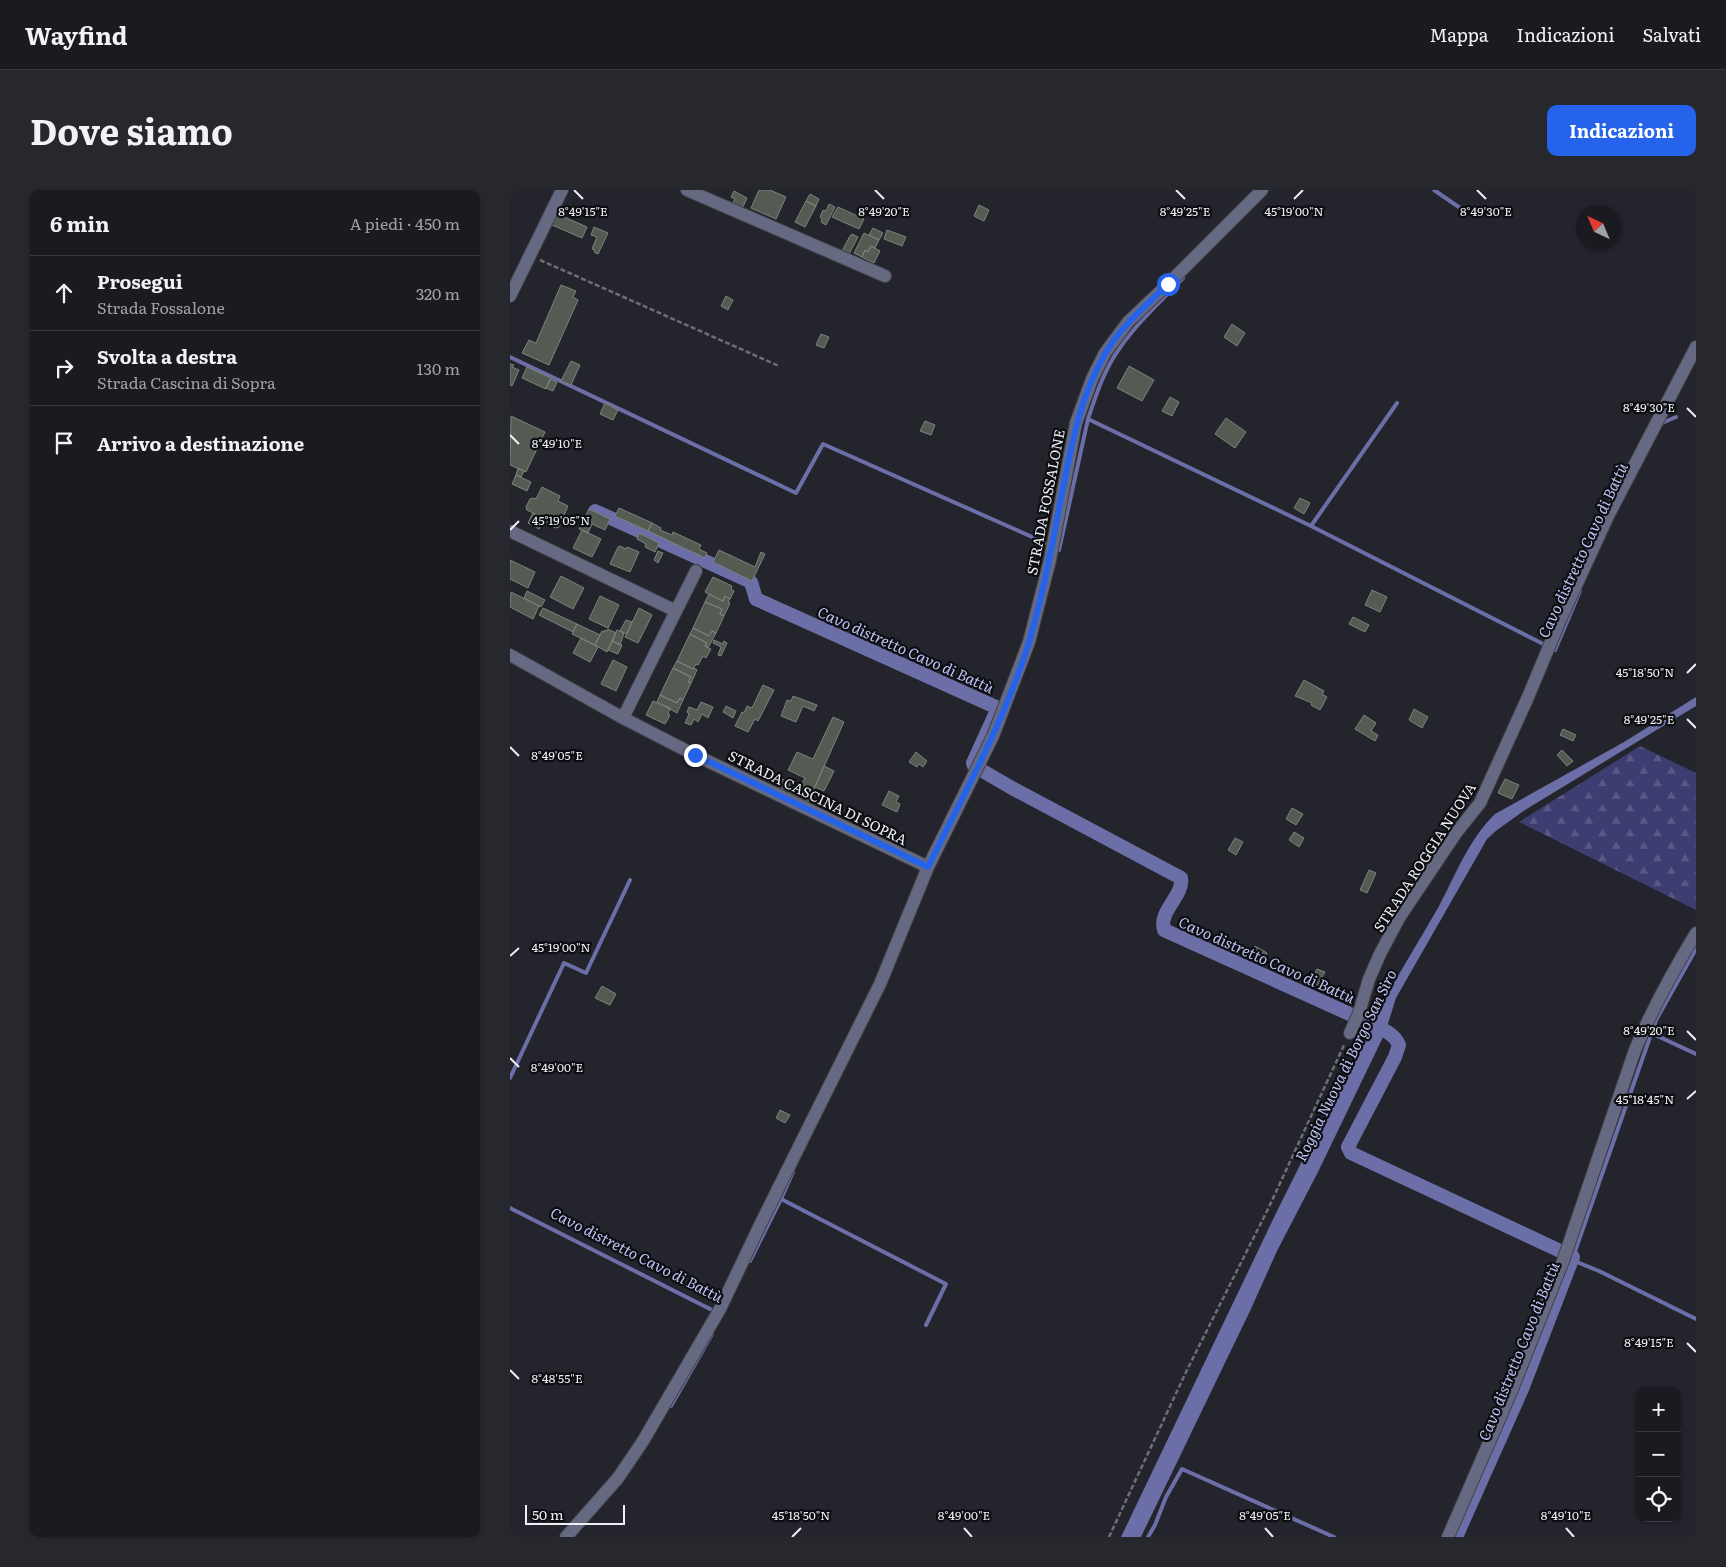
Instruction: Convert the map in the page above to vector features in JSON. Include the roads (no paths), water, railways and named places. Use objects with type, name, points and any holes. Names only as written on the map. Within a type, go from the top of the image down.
[{"type":"street","points":[[510,296],[562,190]]},
{"type":"street","points":[[688,190],[885,276]]},
{"type":"street","name":"STRADA FOSSALONE","points":[[566,1537],[593,1508],[623,1470],[657,1419],[717,1314],[880,984],[928,867],[996,728],[1029,642],[1050,560],[1076,423],[1092,379],[1105,353],[1128,322],[1262,190]]},
{"type":"street","name":"STRADA ROGGIA NUOVA","points":[[1354,1022],[1380,954],[1398,918],[1456,832],[1480,803],[1608,516],[1696,347]]},
{"type":"street","points":[[510,531],[676,611]]},
{"type":"street","points":[[623,718],[696,571]]},
{"type":"street","name":"STRADA CASCINA DI SOPRA","points":[[510,655],[623,718],[695,755],[928,867]]},
{"type":"street","points":[[1448,1537],[1511,1392],[1566,1255],[1635,1050],[1648,1018],[1696,933]]},
{"type":"water","points":[[1696,697],[1696,706],[1525,810],[1487,839],[1396,998],[1386,1030],[1373,1024],[1470,846],[1495,814],[1624,742]]},
{"type":"water","points":[[1372,1026],[1385,1033],[1318,1172],[1277,1251],[1141,1537],[1121,1537],[1279,1207]]},
{"type":"waterway","points":[[1434,190],[1466,212]]},
{"type":"waterway","name":"Cavo distretto Cavo di Battù","points":[[1088,419],[1097,392],[1119,349],[1141,321],[1183,278]]},
{"type":"waterway","name":"Cavo distretto Cavo di Battù","points":[[510,357],[796,493],[823,444],[1048,544]]},
{"type":"waterway","name":"Cavo distretto Cavo di Battù","points":[[1059,550],[1088,419],[1311,526],[1397,403]]},
{"type":"waterway","name":"Cavo distretto Cavo di Battù","points":[[1662,423],[1676,417]]},
{"type":"waterway","name":"Cavo distretto Cavo di Battù","points":[[595,511],[751,582],[756,599],[998,708],[973,763],[974,766],[1181,878],[1179,891],[1165,916],[1164,930],[1380,1028],[1397,1040],[1399,1045],[1395,1057],[1348,1147],[1351,1153],[1573,1257],[1522,1389],[1456,1537]]},
{"type":"waterway","name":"Cavo distretto Cavo di Battù","points":[[1311,526],[1555,650],[1580,591]]},
{"type":"waterway","name":"Cavo distretto Cavo di Battù","points":[[510,1078],[564,963],[586,973],[630,880]]},
{"type":"waterway","points":[[1573,1257],[1656,1020],[1696,949]]},
{"type":"waterway","points":[[1651,1033],[1696,1054]]},
{"type":"waterway","points":[[781,1199],[793,1172]]},
{"type":"waterway","name":"Cavo distretto Cavo di Battù","points":[[750,1261],[781,1199],[946,1284],[926,1325]]},
{"type":"waterway","name":"Cavo distretto Cavo di Battù","points":[[510,1208],[716,1312]]},
{"type":"waterway","points":[[1572,1260],[1599,1271],[1696,1319]]},
{"type":"waterway","points":[[671,1406],[712,1334]]},
{"type":"waterway","points":[[1148,1537],[1166,1497],[1182,1469],[1334,1537]]},
{"type":"water label","name":"Roggia Nuova di Borgo San Siro","points":[[1345,1065]]}]
